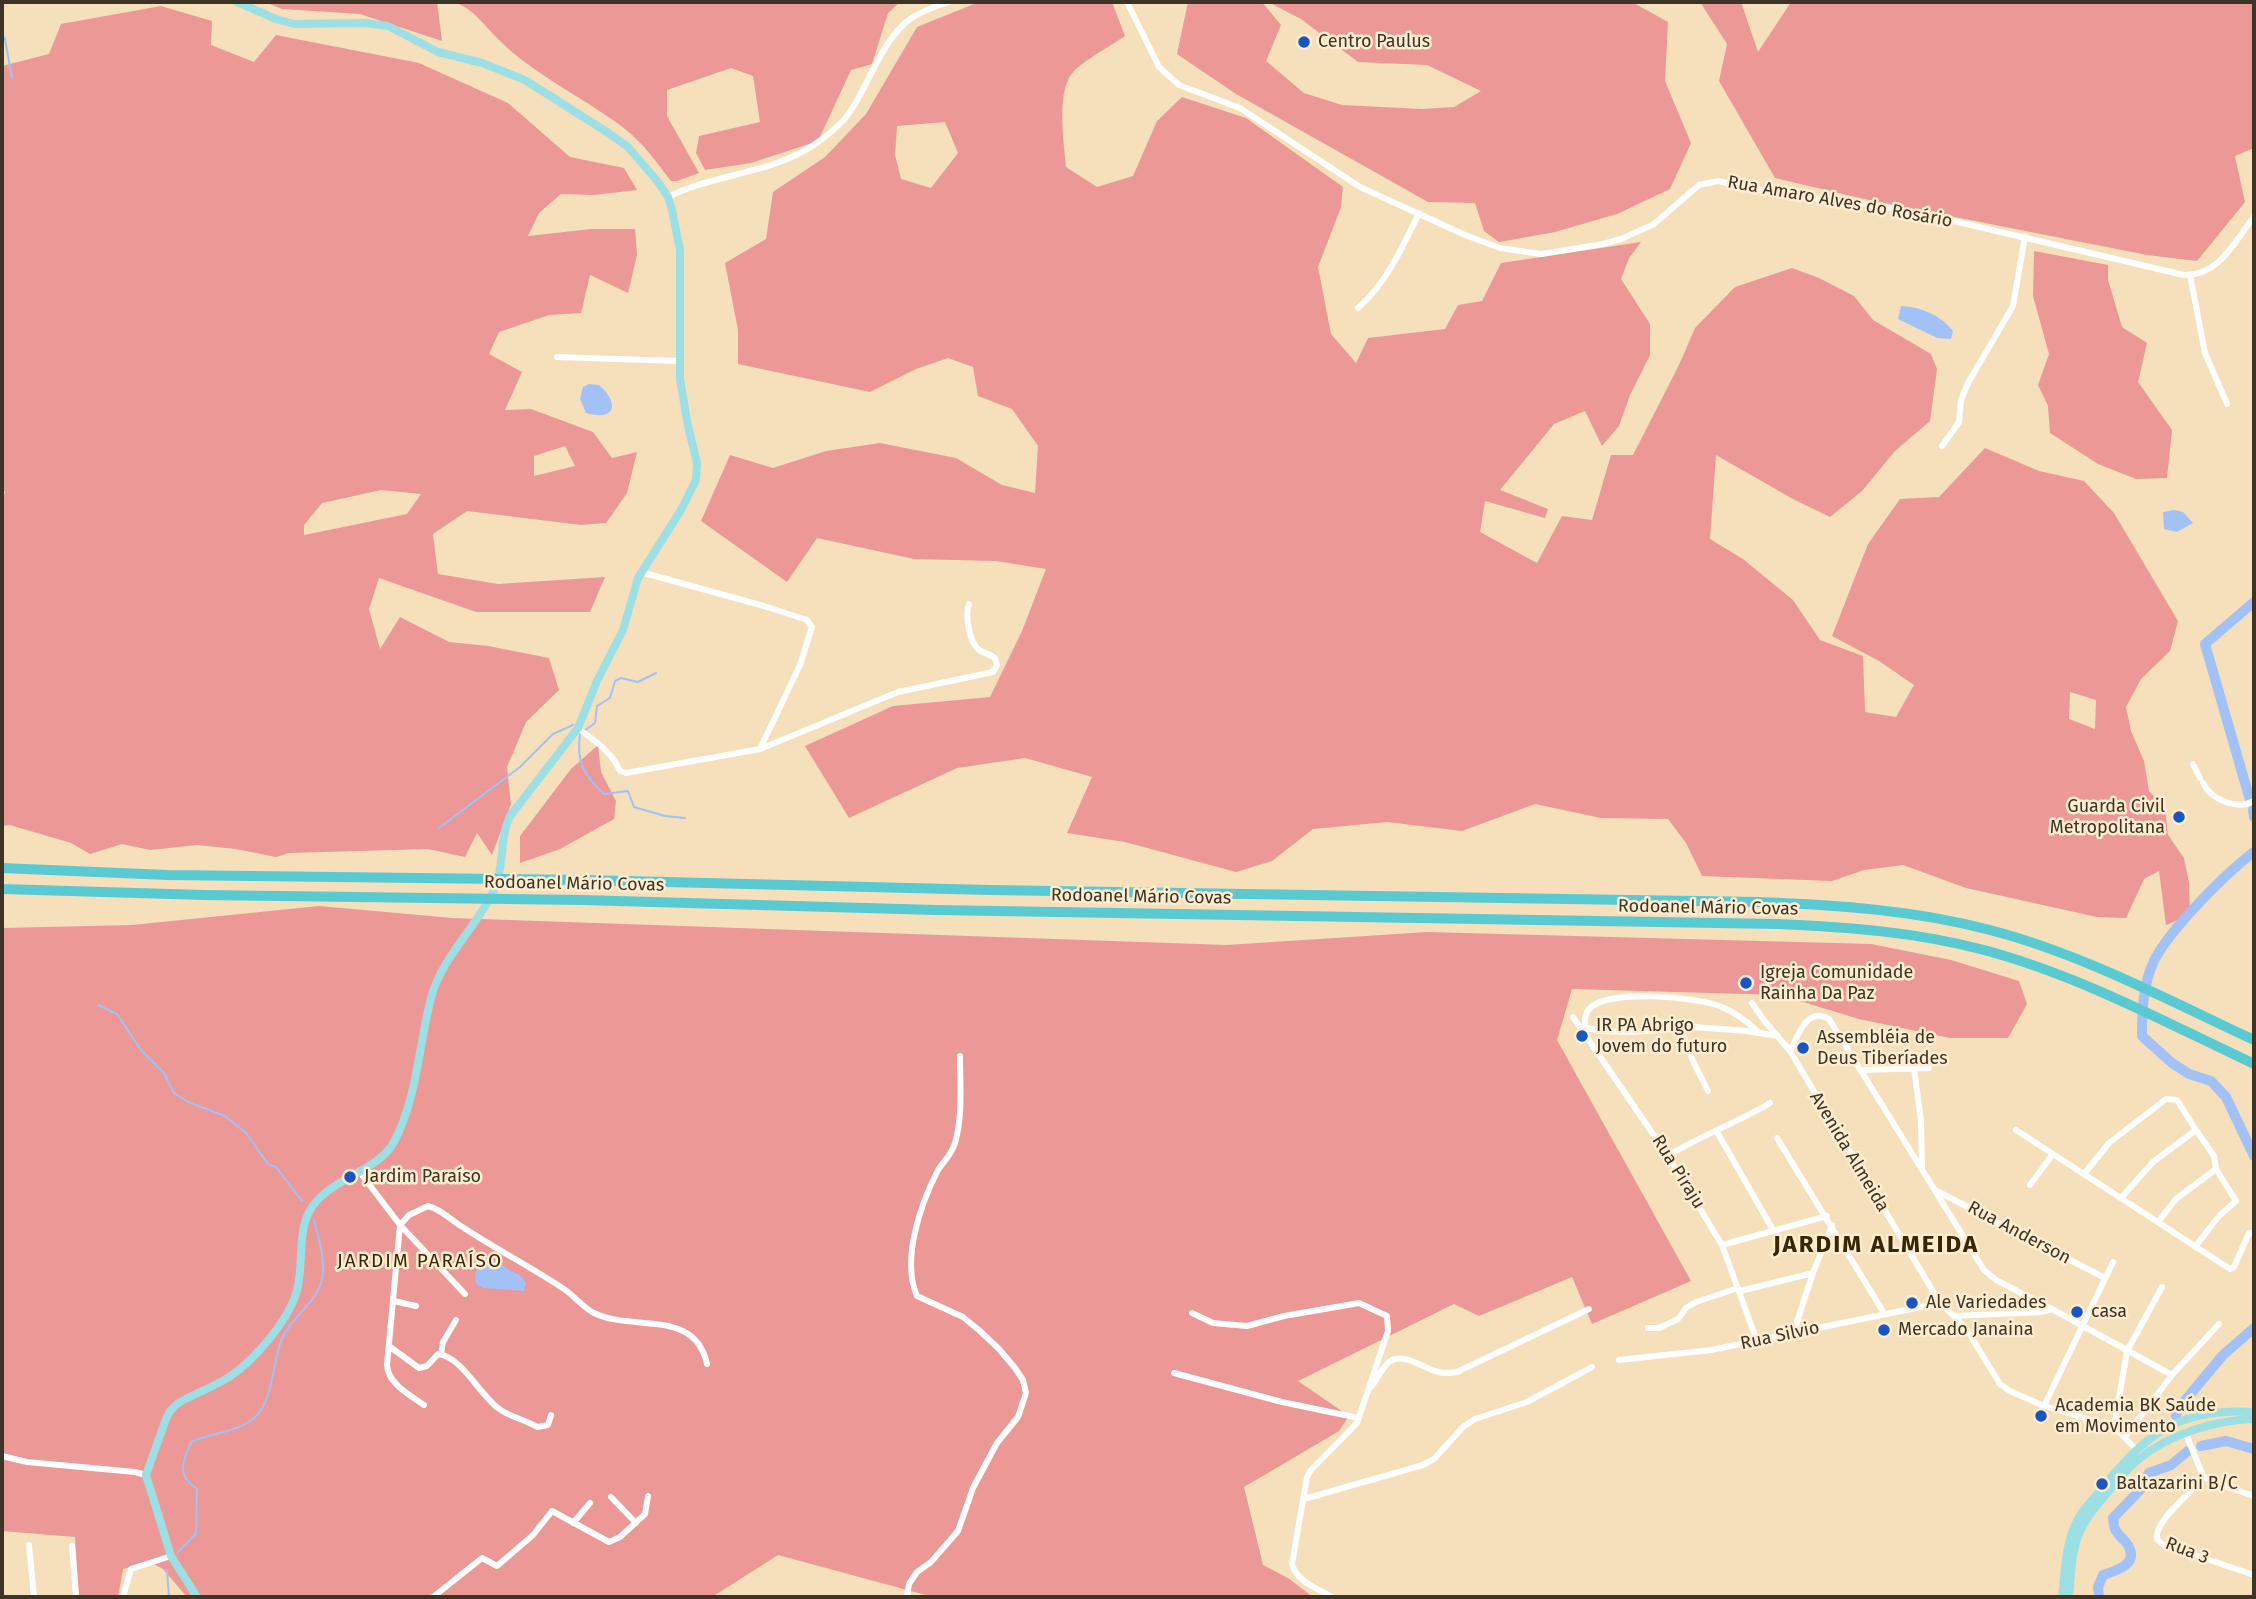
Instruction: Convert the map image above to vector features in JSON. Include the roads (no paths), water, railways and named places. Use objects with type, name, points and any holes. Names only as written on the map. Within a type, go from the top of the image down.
[{"type":"highway","name":"Rodoanel Mário Covas","points":[[2,868],[168,875],[585,880],[1872,908],[1922,915],[1991,930],[2037,944],[2108,972],[2254,1040]]},
{"type":"highway","name":"Rodoanel Mário Covas","points":[[2,889],[168,895],[439,897],[936,910],[1778,924],[1853,928],[1935,939],[1986,950],[2098,992],[2254,1064]]},
{"type":"main road","points":[[197,1597],[171,1556],[146,1475],[170,1411],[180,1402],[238,1371],[263,1344],[293,1302],[298,1286],[308,1215],[326,1193],[381,1157],[394,1142],[411,1091],[432,995],[450,958],[494,890],[502,867],[503,833],[510,816],[578,728],[597,681],[623,630],[641,572],[691,493],[697,476],[696,458],[683,403],[679,361],[680,250],[676,223],[668,197],[628,148],[525,79],[482,63],[438,52],[388,26],[366,23],[294,24],[236,2]]},
{"type":"main road","points":[[2062,1597],[2069,1543],[2078,1519],[2127,1457],[2169,1428],[2206,1413],[2254,1412]]},
{"type":"main road","points":[[2206,1413],[2210,1426]]},
{"type":"main road","points":[[2068,1597],[2074,1553],[2083,1526],[2140,1450],[2229,1420],[2254,1419]]},
{"type":"main road","points":[[2169,1428],[2171,1440]]},
{"type":"street","points":[[668,197],[699,183],[796,155],[818,142],[846,118],[886,48],[901,28],[920,13],[949,2]]},
{"type":"street","name":"Rua Amaro Alves do Rosário","points":[[1126,2],[1159,66],[1179,85],[1238,107],[1345,179],[1487,244],[1533,254],[1603,244],[1632,235],[1654,224],[1692,189],[1705,182],[1718,181],[1779,194],[1896,208],[2190,275]]},
{"type":"street","points":[[1358,308],[1375,292],[1406,241],[1419,213]]},
{"type":"street","points":[[2227,404],[2205,353],[2190,275],[2206,270],[2223,258],[2254,217]]},
{"type":"street","points":[[1942,446],[1958,422],[1961,400],[1968,383],[2014,306],[2025,236]]},
{"type":"street","points":[[557,357],[679,361]]},
{"type":"street","points":[[641,572],[764,606],[811,623],[811,637],[800,665],[760,749]]},
{"type":"street","points":[[578,728],[601,744],[623,772],[760,749],[898,692],[993,672],[998,665],[995,658],[979,650],[975,644],[967,616],[969,604]]},
{"type":"street","points":[[2193,764],[2209,794],[2244,805],[2254,801]]},
{"type":"street","points":[[1586,1037],[1586,1016],[1594,1005],[1611,1000],[1655,995],[1706,1002],[1722,1007],[1758,1032]]},
{"type":"street","name":"Avenida Almeida","points":[[1752,1003],[1790,1051],[1940,1303],[1954,1316]]},
{"type":"street","points":[[1790,1051],[1806,1021],[1811,1017],[1823,1015],[1835,1026],[1989,1276],[2172,1375]]},
{"type":"street","name":"Rua Piraju","points":[[1573,1017],[1668,1156],[1722,1245],[1757,1341]]},
{"type":"street","points":[[1585,1027],[1598,1031],[1633,1032],[1680,1027],[1758,1032],[1780,1037]]},
{"type":"street","points":[[1680,1027],[1693,1062],[1708,1091]]},
{"type":"street","points":[[907,1597],[909,1584],[917,1572],[931,1562],[958,1531],[973,1488],[997,1443],[1018,1417],[1026,1393],[1023,1380],[999,1349],[963,1317],[917,1296],[914,1287],[914,1233],[918,1217],[939,1168],[952,1152],[956,1141],[960,1056]]},
{"type":"street","points":[[1914,1068],[1921,1121],[1922,1169]]},
{"type":"street","points":[[1861,1070],[1929,1068]]},
{"type":"street","points":[[2084,1174],[2109,1143],[2166,1099],[2177,1100],[2214,1156],[2216,1169],[2236,1201],[2219,1216],[2195,1247]]},
{"type":"street","points":[[1668,1156],[1770,1103]]},
{"type":"street","points":[[2016,1130],[2230,1269],[2234,1267],[2249,1233],[2254,1233]]},
{"type":"street","points":[[2120,1198],[2153,1162],[2196,1130]]},
{"type":"street","points":[[1717,1132],[1773,1230]]},
{"type":"street","points":[[1777,1138],[1884,1313]]},
{"type":"street","points":[[2030,1185],[2053,1154]]},
{"type":"street","points":[[2158,1222],[2183,1193],[2216,1169]]},
{"type":"street","points":[[359,1171],[400,1225],[465,1294]]},
{"type":"street","name":"Rua Anderson","points":[[1933,1189],[2105,1278]]},
{"type":"street","points":[[424,1405],[387,1374],[400,1225],[417,1210],[432,1207],[486,1244],[565,1289],[592,1312],[604,1317],[684,1331],[704,1349],[707,1364]]},
{"type":"street","points":[[1722,1245],[1827,1216]]},
{"type":"street","points":[[1793,1334],[1832,1225]]},
{"type":"street","points":[[2044,1406],[2113,1262]]},
{"type":"street","points":[[1648,1328],[1659,1328],[1678,1319],[1690,1305],[1739,1289],[1813,1273]]},
{"type":"street","points":[[2114,1427],[2127,1351],[2162,1287]]},
{"type":"street","points":[[394,1301],[416,1306]]},
{"type":"street","points":[[1192,1313],[1213,1323],[1247,1326],[1359,1303],[1387,1315],[1388,1331],[1359,1418],[1350,1432],[1307,1477],[1293,1570],[1297,1576],[1332,1597]]},
{"type":"street","name":"Rua Silvio","points":[[1619,1360],[1711,1350],[1940,1303]]},
{"type":"street","points":[[1369,1390],[1392,1361],[1398,1359],[1419,1363],[1432,1371],[1447,1374],[1457,1372],[1589,1309]]},
{"type":"street","points":[[1954,1316],[2052,1310]]},
{"type":"street","points":[[1954,1316],[1967,1329],[2000,1384],[2022,1398],[2114,1427],[2140,1450]]},
{"type":"street","points":[[441,1354],[443,1342],[456,1320]]},
{"type":"street","points":[[2127,1438],[2172,1375],[2219,1324]]},
{"type":"street","points":[[390,1346],[419,1368],[427,1366],[441,1354]]},
{"type":"street","points":[[441,1354],[469,1376],[492,1404],[504,1412],[541,1427],[551,1422],[551,1415]]},
{"type":"street","points":[[1304,1499],[1423,1465],[1434,1459],[1463,1427],[1475,1419],[1527,1402],[1592,1367]]},
{"type":"street","points":[[1174,1373],[1282,1402],[1359,1418]]},
{"type":"street","points":[[2186,1434],[2203,1476],[2254,1496]]},
{"type":"street","points":[[2,1457],[146,1475]]},
{"type":"street","name":"Rua 3","points":[[2203,1476],[2192,1492],[2164,1520],[2157,1531],[2157,1539],[2162,1544],[2254,1575]]},
{"type":"street","points":[[433,1597],[482,1558],[492,1566],[497,1566],[533,1535],[552,1511],[604,1542],[609,1542],[620,1537],[645,1514],[648,1496]]},
{"type":"street","points":[[611,1497],[636,1523]]},
{"type":"street","points":[[573,1523],[590,1503]]},
{"type":"street","points":[[29,1545],[34,1597]]},
{"type":"street","points":[[72,1546],[76,1597]]},
{"type":"street","points":[[123,1597],[131,1569],[171,1556]]},
{"type":"water","points":[[1901,306],[1923,310],[1936,316],[1953,331],[1951,339],[1937,338],[1898,319]]},
{"type":"water","points":[[589,384],[599,385],[610,398],[612,409],[609,413],[586,413],[580,399],[583,387]]},
{"type":"water","points":[[2163,512],[2183,512],[2193,523],[2177,532],[2164,529]]},
{"type":"water","points":[[482,1255],[521,1276],[526,1283],[524,1291],[483,1288],[476,1284],[475,1275]]},
{"type":"waterway","points":[[2,34],[12,78]]},
{"type":"waterway","points":[[2250,800],[2205,644],[2254,602]]},
{"type":"waterway","points":[[656,673],[638,682],[621,678],[615,681],[610,698],[597,706],[595,723],[580,734],[579,753],[583,768],[604,794],[628,791],[634,807],[665,816],[685,818]]},
{"type":"waterway","points":[[439,828],[520,767],[553,734],[573,725]]},
{"type":"waterway","points":[[2253,810],[2254,817]]},
{"type":"waterway","points":[[2254,852],[2199,903],[2161,948],[2145,988],[2142,1036],[2172,1063],[2189,1074],[2211,1081],[2226,1097],[2254,1156]]},
{"type":"waterway","points":[[98,1005],[117,1014],[141,1050],[164,1073],[174,1093],[188,1102],[225,1116],[246,1133],[268,1164],[276,1167],[302,1201]]},
{"type":"waterway","points":[[178,1552],[196,1534],[197,1489],[190,1484],[183,1468],[191,1442],[241,1426],[261,1410],[269,1391],[281,1341],[318,1291],[323,1276],[323,1260],[314,1220]]},
{"type":"waterway","points":[[2176,1416],[2178,1409],[2223,1355],[2254,1328]]},
{"type":"waterway","points":[[2201,1446],[2226,1441],[2254,1449]]},
{"type":"waterway","points":[[2099,1597],[2098,1587],[2103,1575],[2128,1563],[2131,1553],[2116,1531],[2113,1518],[2140,1490],[2149,1473],[2171,1465],[2188,1451]]},
{"type":"waterway","points":[[167,1570],[169,1597]]},
{"type":"place","name":"Centro Paulus","points":[[1304,42]]},
{"type":"place","name":"Guarda Civil Metropolitana","points":[[2179,817]]},
{"type":"place","name":"Igreja Comunidade Rainha Da Paz","points":[[1746,983]]},
{"type":"place","name":"IR PA Abrigo Jovem do futuro","points":[[1582,1036]]},
{"type":"place","name":"Assembléia de Deus Tiberíades","points":[[1803,1048]]},
{"type":"place","name":"Jardim Paraíso","points":[[350,1177]]},
{"type":"place","name":"Ale Variedades","points":[[1912,1303]]},
{"type":"place","name":"casa","points":[[2077,1312]]},
{"type":"place","name":"Mercado Janaina","points":[[1884,1330]]},
{"type":"place","name":"Academia BK Saúde em Movimento","points":[[2041,1416]]},
{"type":"place","name":"Baltazarini B/C","points":[[2102,1484]]},
{"type":"district","name":"JARDIM ALMEIDA","points":[[1876,1245]]},
{"type":"district","name":"JARDIM PARAÍSO","points":[[420,1262]]}]
